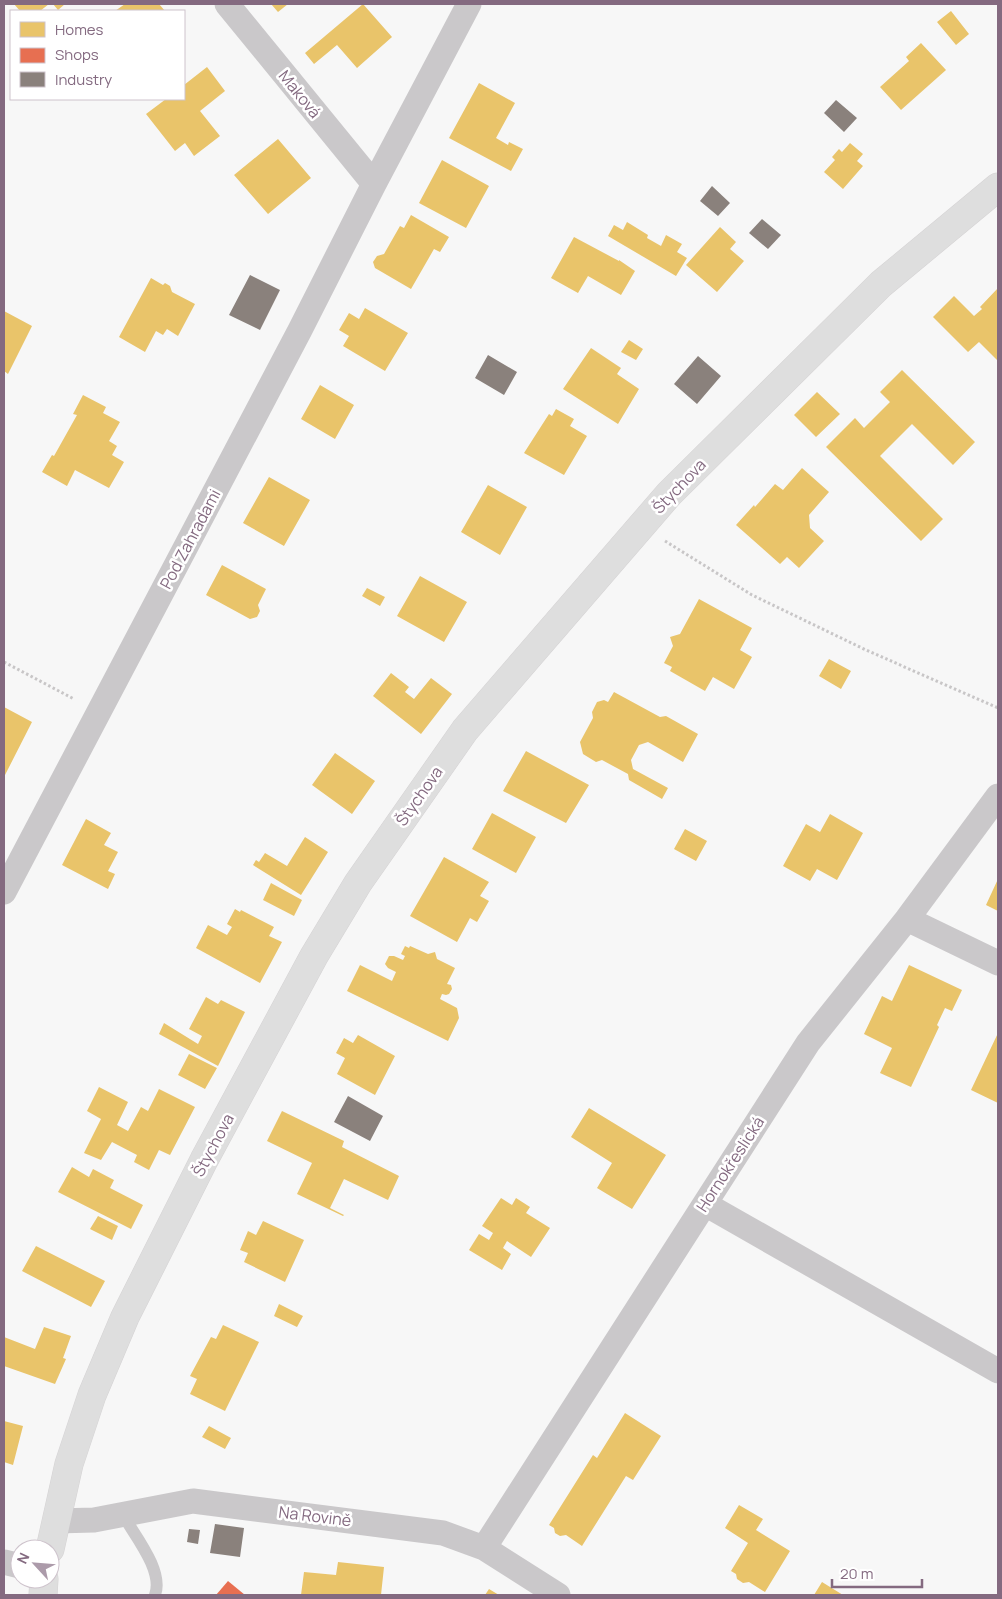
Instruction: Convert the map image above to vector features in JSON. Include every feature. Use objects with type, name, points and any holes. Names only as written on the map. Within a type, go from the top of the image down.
[{"type":"street","name":"Maková","points":[[227,4],[374,184]]},
{"type":"street","name":"Pod Zahradami","points":[[4,892],[300,330],[469,4]]},
{"type":"street","name":"Štychova","points":[[52,1539],[69,1464],[92,1395],[125,1316],[204,1160],[314,956],[358,882],[466,730],[669,494],[881,284],[998,187]]},
{"type":"street","name":"Hornokřeslická","points":[[484,1548],[808,1043],[907,919],[998,796]]},
{"type":"street","points":[[907,919],[998,963]]},
{"type":"street","points":[[705,1204],[998,1371]]},
{"type":"street","name":"Na Rovině","points":[[56,1522],[94,1520],[194,1501],[443,1533],[484,1548],[558,1595]]},
{"type":"lane","points":[[123,1515],[155,1569],[156,1595]]},
{"type":"path","points":[[641,526],[752,595],[866,650],[998,708]]},
{"type":"path","points":[[4,662],[99,712]]},
{"type":"building: Homes","points":[[14,4],[49,4],[41,10],[19,10]]},
{"type":"building: Homes","points":[[53,4],[65,4],[58,10]]},
{"type":"building: Homes","points":[[125,4],[159,4],[164,10],[116,10]]},
{"type":"building: Homes","points":[[271,4],[288,4],[278,12]]},
{"type":"building: Homes","points":[[363,4],[392,37],[357,68],[337,45],[314,64],[305,53]]},
{"type":"building: Homes","points":[[951,11],[969,34],[956,45],[937,22]]},
{"type":"building: Homes","points":[[921,43],[946,70],[901,110],[880,87],[909,61],[906,57]]},
{"type":"building: Homes","points":[[207,67],[225,91],[200,111],[220,136],[194,156],[185,143],[175,151],[146,114],[165,100],[185,100],[185,84]]},
{"type":"building: Homes","points":[[479,83],[515,103],[496,138],[508,145],[509,142],[523,149],[511,171],[449,138]]},
{"type":"building: Homes","points":[[278,139],[311,178],[268,214],[234,175]]},
{"type":"building: Homes","points":[[850,143],[863,154],[857,161],[863,166],[843,189],[824,172],[835,160],[832,157],[839,149],[842,152]]},
{"type":"building: Homes","points":[[442,160],[489,186],[466,228],[419,203]]},
{"type":"building: Homes","points":[[411,215],[449,237],[440,252],[434,249],[411,289],[375,268],[373,262],[377,256],[384,254],[400,226],[404,228]]},
{"type":"building: Homes","points":[[627,222],[648,235],[647,238],[661,246],[666,235],[682,244],[677,252],[687,258],[676,276],[608,236],[614,225],[623,230]]},
{"type":"building: Homes","points":[[720,227],[736,242],[730,249],[744,261],[717,292],[686,265]]},
{"type":"building: Homes","points":[[574,237],[619,260],[635,271],[621,295],[588,276],[578,293],[551,278]]},
{"type":"building: Homes","points":[[151,278],[163,285],[165,283],[170,286],[172,292],[195,304],[178,336],[167,329],[163,335],[156,331],[145,352],[119,337]]},
{"type":"building: Homes","points":[[998,288],[998,361],[979,342],[968,352],[933,317],[954,296],[974,316],[982,309],[980,307]]},
{"type":"building: Homes","points":[[365,308],[408,333],[385,371],[343,346],[349,336],[339,330],[349,313],[359,319]]},
{"type":"building: Homes","points":[[4,311],[32,326],[8,374],[4,371]]},
{"type":"building: Homes","points":[[629,340],[643,349],[636,360],[621,352]]},
{"type":"building: Homes","points":[[591,348],[621,368],[617,374],[639,389],[618,424],[563,389]]},
{"type":"building: Homes","points":[[902,370],[975,442],[953,465],[912,424],[880,456],[943,519],[921,541],[826,447],[855,418],[864,428],[890,402],[880,392]]},
{"type":"building: Homes","points":[[320,385],[354,405],[335,439],[301,419]]},
{"type":"building: Homes","points":[[817,392],[840,414],[816,437],[794,415]]},
{"type":"building: Homes","points":[[83,395],[106,407],[103,413],[120,422],[109,441],[117,446],[112,455],[124,462],[109,488],[75,470],[67,486],[42,472],[52,455],[54,456],[77,415],[73,414]]},
{"type":"building: Homes","points":[[556,409],[574,419],[570,426],[587,436],[564,475],[524,453],[549,414],[552,416]]},
{"type":"building: Homes","points":[[802,468],[829,492],[809,515],[810,528],[824,541],[799,568],[787,557],[780,564],[736,525],[775,484],[783,490]]},
{"type":"building: Homes","points":[[269,477],[310,500],[284,546],[243,523]]},
{"type":"building: Homes","points":[[488,485],[527,507],[500,555],[461,532]]},
{"type":"building: Homes","points":[[222,565],[266,589],[258,605],[260,611],[257,617],[250,619],[206,595]]},
{"type":"building: Homes","points":[[420,576],[467,602],[444,642],[397,616]]},
{"type":"building: Homes","points":[[367,588],[385,597],[380,606],[362,596]]},
{"type":"building: Homes","points":[[699,599],[752,628],[740,650],[752,657],[734,689],[713,677],[705,691],[670,671],[672,667],[664,663],[673,646],[670,637],[680,634]]},
{"type":"building: Homes","points":[[829,659],[851,671],[841,689],[819,676]]},
{"type":"building: Homes","points":[[391,673],[409,687],[405,692],[414,699],[431,678],[452,694],[421,734],[373,696]]},
{"type":"building: Homes","points":[[614,692],[660,717],[666,716],[698,734],[683,762],[648,742],[639,745],[631,760],[633,769],[668,788],[662,799],[629,780],[628,774],[602,760],[596,762],[583,754],[580,742],[593,718],[592,712],[597,702],[604,700],[608,702]]},
{"type":"building: Homes","points":[[4,707],[32,722],[4,777]]},
{"type":"building: Homes","points":[[526,751],[589,785],[566,823],[503,791]]},
{"type":"building: Homes","points":[[335,753],[375,781],[352,814],[312,785]]},
{"type":"building: Homes","points":[[492,813],[536,837],[516,873],[472,849]]},
{"type":"building: Homes","points":[[830,814],[863,833],[837,880],[817,869],[810,881],[783,866],[806,824],[820,832]]},
{"type":"building: Homes","points":[[86,819],[111,833],[104,845],[118,852],[108,871],[115,874],[108,889],[62,865]]},
{"type":"building: Homes","points":[[685,829],[707,841],[696,861],[674,849]]},
{"type":"building: Homes","points":[[305,837],[328,852],[301,895],[253,865],[256,860],[259,862],[265,853],[287,866]]},
{"type":"building: Homes","points":[[444,857],[489,882],[480,896],[489,901],[477,922],[470,918],[457,942],[410,916]]},
{"type":"building: Homes","points":[[998,879],[998,911],[986,905]]},
{"type":"building: Homes","points":[[271,883],[302,900],[294,916],[263,900]]},
{"type":"building: Homes","points":[[235,909],[240,912],[241,910],[274,927],[269,936],[282,942],[260,983],[196,948],[208,925],[227,935],[232,927],[227,924]]},
{"type":"building: Homes","points":[[405,946],[409,948],[410,946],[428,954],[435,952],[437,959],[455,968],[447,984],[451,985],[452,989],[449,994],[442,994],[440,999],[457,1008],[459,1018],[448,1041],[347,991],[360,965],[392,981],[396,972],[385,964],[389,956],[403,960],[405,956],[401,954]]},
{"type":"building: Homes","points":[[909,965],[962,990],[952,1011],[945,1008],[937,1025],[939,1027],[911,1087],[880,1073],[892,1048],[864,1034],[882,996],[892,1001]]},
{"type":"building: Homes","points":[[206,997],[218,1004],[221,1000],[245,1012],[218,1066],[159,1034],[164,1023],[198,1044],[202,1036],[189,1029]]},
{"type":"building: Homes","points":[[998,1033],[998,1103],[971,1090]]},
{"type":"building: Homes","points":[[358,1035],[395,1056],[375,1095],[337,1074],[345,1058],[336,1053],[344,1038],[353,1043]]},
{"type":"building: Homes","points":[[189,1054],[217,1068],[205,1089],[178,1075]]},
{"type":"building: Homes","points":[[99,1087],[128,1102],[117,1125],[128,1131],[141,1107],[148,1111],[159,1089],[195,1107],[170,1155],[159,1150],[149,1170],[134,1162],[137,1155],[112,1142],[101,1160],[84,1153],[101,1119],[87,1111]]},
{"type":"building: Homes","points":[[589,1108],[666,1155],[632,1209],[597,1188],[612,1163],[571,1137]]},
{"type":"building: Homes","points":[[282,1111],[344,1141],[342,1147],[399,1176],[388,1200],[344,1179],[330,1208],[343,1216],[297,1194],[312,1163],[267,1141]]},
{"type":"building: Homes","points":[[72,1167],[89,1177],[93,1169],[114,1180],[110,1188],[143,1205],[131,1229],[58,1192]]},
{"type":"building: Homes","points":[[501,1198],[512,1205],[516,1198],[530,1207],[526,1213],[550,1228],[531,1257],[507,1241],[503,1248],[511,1254],[502,1270],[469,1250],[479,1234],[489,1240],[493,1233],[482,1226]]},
{"type":"building: Homes","points":[[98,1216],[118,1226],[112,1240],[90,1229]]},
{"type":"building: Homes","points":[[263,1221],[304,1240],[285,1282],[244,1262],[248,1253],[240,1250],[248,1231],[256,1235]]},
{"type":"building: Homes","points":[[36,1246],[105,1281],[91,1307],[22,1271]]},
{"type":"building: Homes","points":[[279,1304],[303,1316],[297,1327],[274,1316]]},
{"type":"building: Homes","points":[[223,1325],[259,1342],[225,1411],[190,1394],[197,1379],[190,1376],[211,1337],[216,1339]]},
{"type":"building: Homes","points":[[44,1327],[71,1336],[63,1358],[66,1359],[55,1384],[4,1366],[4,1337],[35,1349]]},
{"type":"building: Homes","points":[[625,1413],[661,1436],[633,1480],[626,1476],[582,1546],[566,1535],[560,1536],[555,1533],[554,1528],[549,1525],[593,1455],[597,1458]]},
{"type":"building: Homes","points":[[4,1421],[23,1426],[13,1465],[4,1462]]},
{"type":"building: Homes","points":[[209,1426],[231,1438],[225,1449],[202,1437]]},
{"type":"building: Homes","points":[[739,1505],[763,1519],[756,1530],[790,1551],[765,1592],[749,1582],[743,1583],[731,1571],[748,1543],[725,1528]]},
{"type":"building: Homes","points":[[338,1562],[384,1567],[381,1595],[301,1595],[304,1572],[336,1575]]},
{"type":"building: Homes","points":[[822,1582],[843,1595],[814,1595]]},
{"type":"building: Homes","points":[[489,1589],[499,1595],[485,1595]]},
{"type":"building: Shops","points":[[228,1581],[245,1595],[216,1595]]},
{"type":"building: Industry","points":[[836,100],[857,118],[844,132],[824,113]]},
{"type":"building: Industry","points":[[712,186],[730,203],[718,216],[700,201]]},
{"type":"building: Industry","points":[[762,219],[781,235],[768,249],[749,233]]},
{"type":"building: Industry","points":[[250,275],[280,290],[260,330],[229,315]]},
{"type":"building: Industry","points":[[488,355],[517,372],[504,395],[475,378]]},
{"type":"building: Industry","points":[[698,356],[721,376],[697,404],[674,384]]},
{"type":"building: Industry","points":[[348,1096],[383,1116],[370,1141],[334,1122]]},
{"type":"building: Industry","points":[[215,1524],[244,1528],[240,1557],[210,1553]]},
{"type":"building: Industry","points":[[189,1529],[200,1530],[198,1544],[187,1542]]}]
